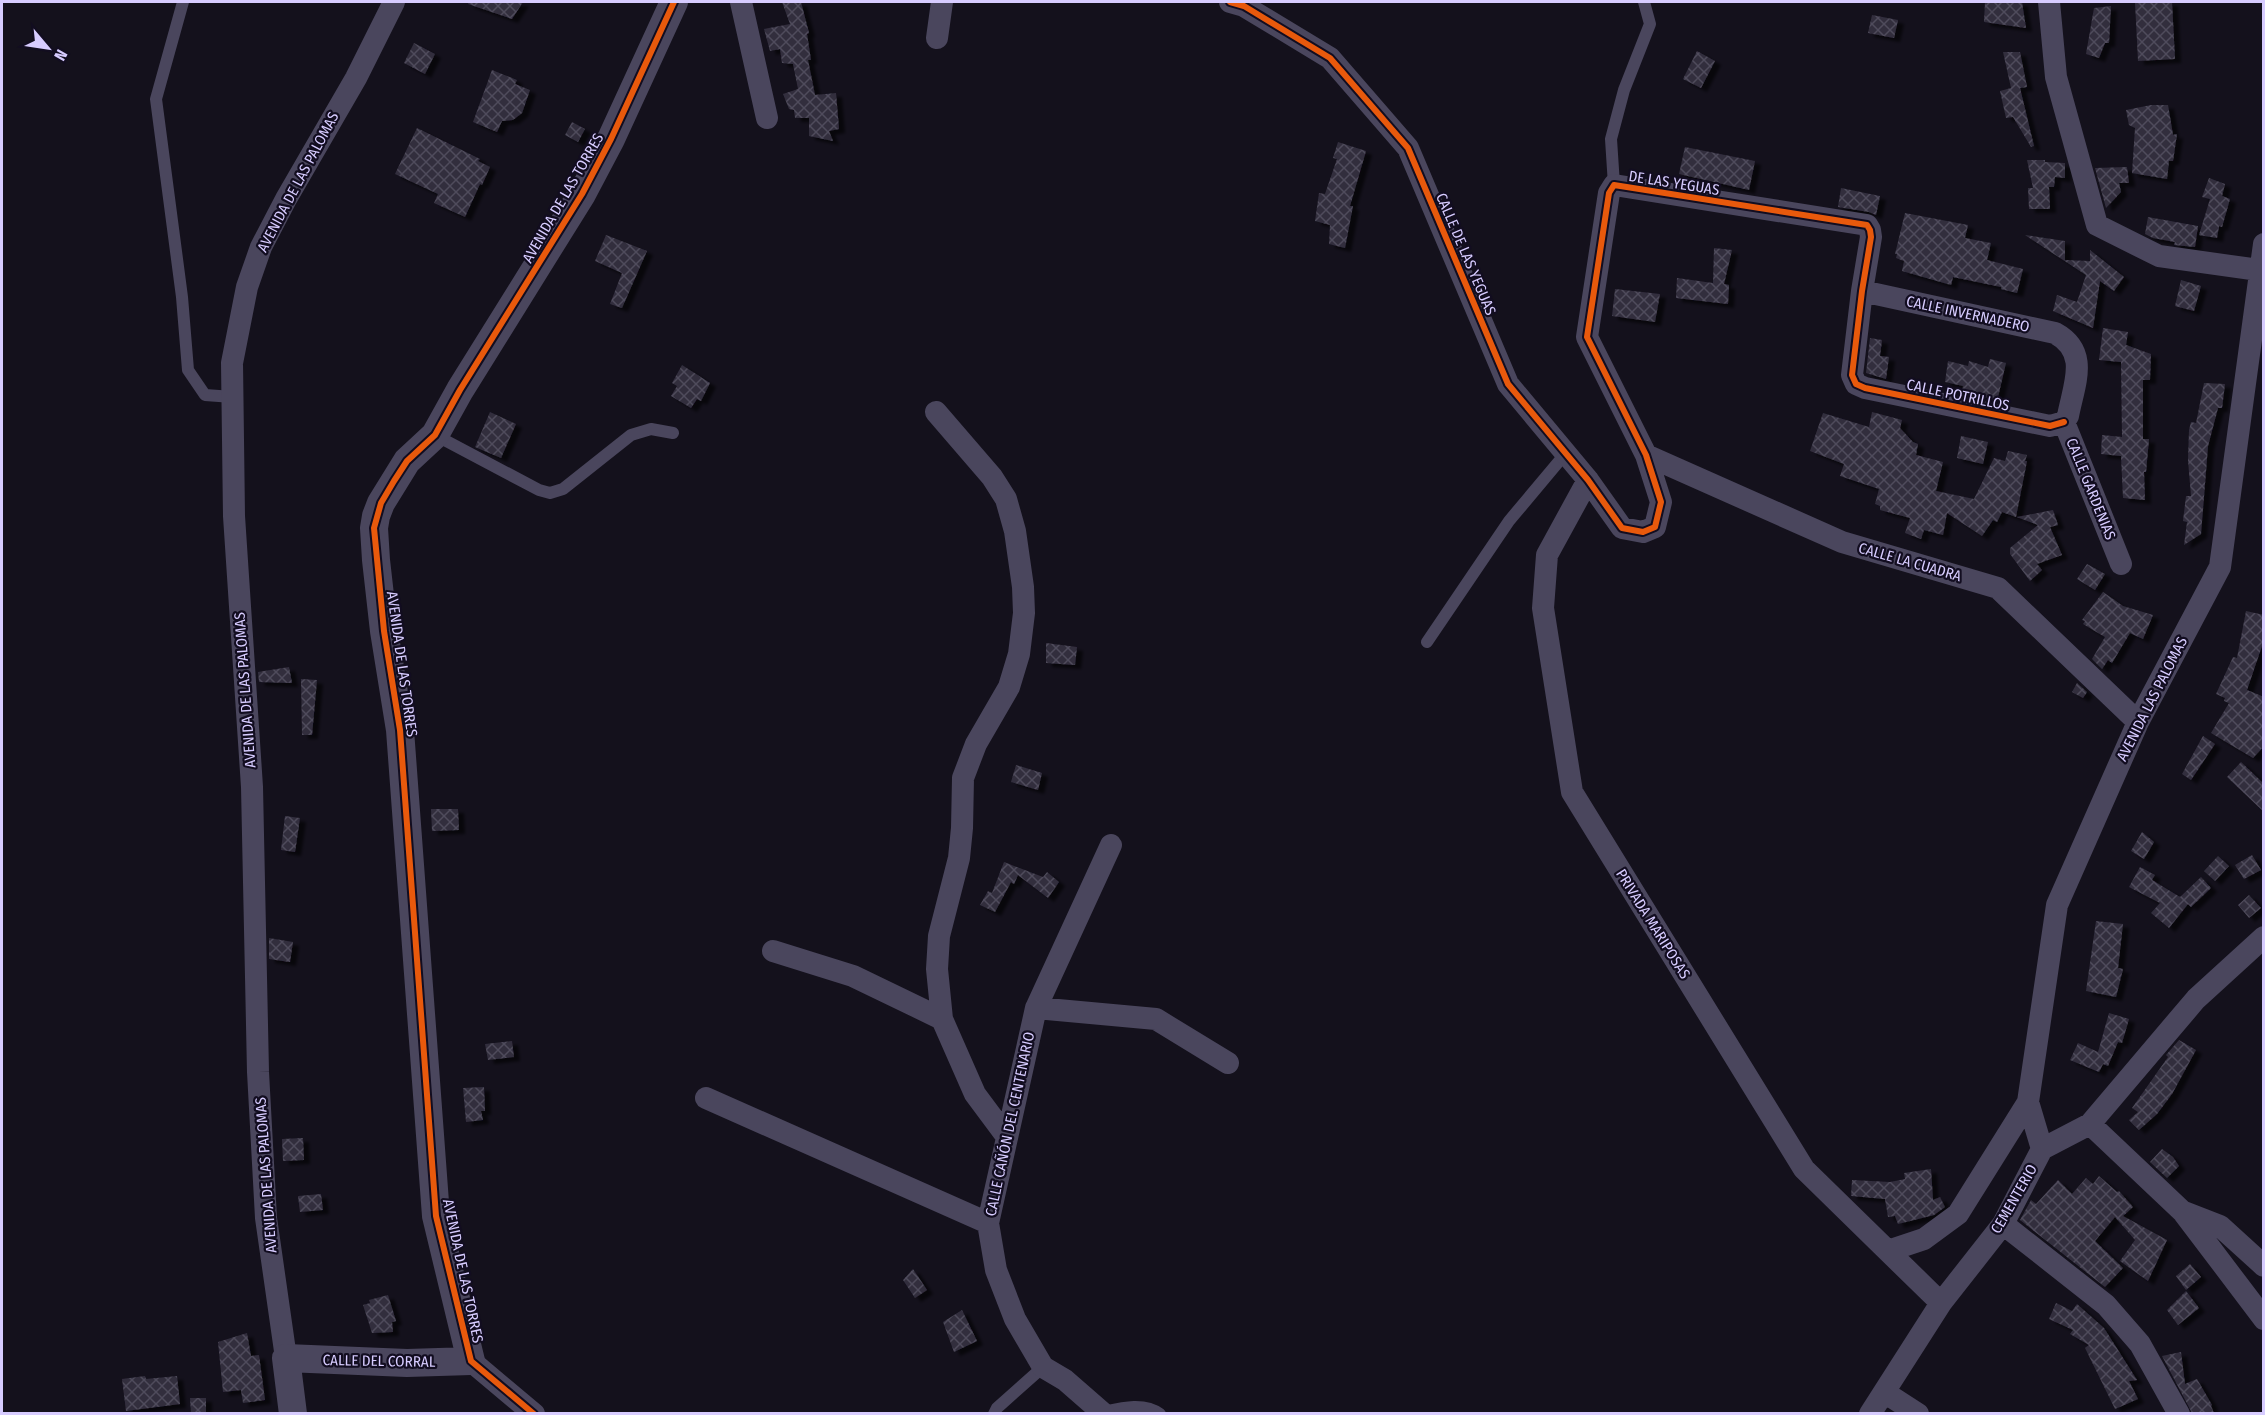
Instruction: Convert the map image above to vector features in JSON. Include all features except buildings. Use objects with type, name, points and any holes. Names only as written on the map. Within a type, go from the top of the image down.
[{"type":"street","name":"AVENIDA DE LAS PALOMAS","points":[[293,1413],[266,1218],[258,1072],[252,787],[234,516],[232,363],[247,287],[261,247],[286,198],[356,78],[394,2]]},
{"type":"street","name":"AVENIDA DE LAS TORRES","points":[[534,1413],[471,1361],[436,1216],[400,730],[384,631],[374,528],[381,503],[394,481],[407,461],[435,435],[460,390],[582,194],[611,139],[674,2]]},
{"type":"street","points":[[741,2],[767,118]]},
{"type":"street","points":[[937,38],[942,2]]},
{"type":"street","name":"CALLE DE LAS YEGUAS","points":[[1230,2],[1244,6],[1330,58],[1408,148],[1508,384],[1588,480],[1622,528],[1643,532],[1655,527]]},
{"type":"street","points":[[2049,2],[2056,77],[2097,225],[2158,256],[2259,270]]},
{"type":"street","name":"DE LAS YEGUAS","points":[[1655,527],[1660,502],[1647,455],[1587,337],[1609,194],[1614,185],[1867,225],[1871,237],[1852,375]]},
{"type":"street","name":"AVENIDA LAS PALOMAS","points":[[2042,1149],[2028,1102],[2057,905],[2138,722],[2220,567],[2264,244]]},
{"type":"street","name":"CALLE INVERNADERO","points":[[1862,291],[2055,333],[2071,344]]},
{"type":"street","name":"CALLE GARDENIAS","points":[[2071,344],[2077,354],[2078,365],[2068,416],[2064,422],[2121,564]]},
{"type":"street","name":"CALLE POTRILLOS","points":[[1852,375],[1856,384],[1865,388],[2050,426],[2064,422]]},
{"type":"street","points":[[936,412],[992,477],[1006,499],[1015,531],[1023,587],[1024,613],[1019,654],[1009,687],[976,744],[963,778],[962,828],[958,858],[939,936],[937,969],[942,1019],[975,1094],[1007,1137]]},
{"type":"street","name":"CALLE LA CUADRA","points":[[1647,455],[1842,542],[1998,588],[2138,722]]},
{"type":"street","name":"PRIVADA MARIPOSAS","points":[[1588,480],[1547,555],[1543,608],[1572,792],[1804,1169],[1941,1303]]},
{"type":"street","name":"CALLE CAÑÓN DEL CENTENARIO","points":[[1103,1413],[1065,1380],[1043,1367],[1015,1319],[996,1270],[988,1223],[1036,1008],[1111,845]]},
{"type":"street","name":"CEMENTERIO","points":[[1870,1413],[1941,1303],[2003,1224],[2042,1149],[2090,1124],[2196,999],[2264,937]]},
{"type":"street","points":[[772,951],[853,976],[942,1019]]},
{"type":"street","points":[[1036,1008],[1156,1020],[1228,1064]]},
{"type":"street","points":[[706,1098],[988,1223]]},
{"type":"street","points":[[1888,1251],[1924,1239],[1958,1214],[2028,1102]]},
{"type":"street","points":[[2090,1124],[2182,1212],[2264,1318]]},
{"type":"street","points":[[2182,1212],[2220,1226],[2264,1266]]},
{"type":"street","points":[[2003,1224],[2106,1305],[2140,1344],[2179,1413]]},
{"type":"street","name":"CALLE DEL CORRAL","points":[[286,1358],[407,1363],[471,1361]]},
{"type":"street","points":[[1884,1392],[1918,1413]]},
{"type":"lane","points":[[183,2],[156,99],[182,297],[188,369],[205,395],[233,397]]},
{"type":"lane","points":[[1614,185],[1611,139],[1624,90],[1650,24],[1644,2]]},
{"type":"lane","points":[[435,435],[539,490],[550,493],[563,489],[631,435],[651,429],[673,433]]},
{"type":"lane","points":[[1427,642],[1509,521],[1566,453]]},
{"type":"lane","points":[[994,1413],[1043,1367]]},
{"type":"lane","points":[[1103,1413],[1128,1407],[1155,1410],[1160,1413]]},
{"type":"cycle path","points":[[534,1414],[471,1361],[436,1216],[400,730],[384,631],[374,528],[381,503],[394,481],[407,461],[435,435],[460,390],[582,194],[611,139],[674,2]]},
{"type":"cycle path","points":[[1230,2],[1244,6],[1330,58],[1408,148],[1508,384],[1588,480],[1622,528],[1643,532],[1655,527],[1661,502],[1646,455],[1587,337],[1609,193],[1614,185],[1867,225],[1871,237],[1852,375],[1856,384],[1865,388],[2050,426],[2064,422]]}]
